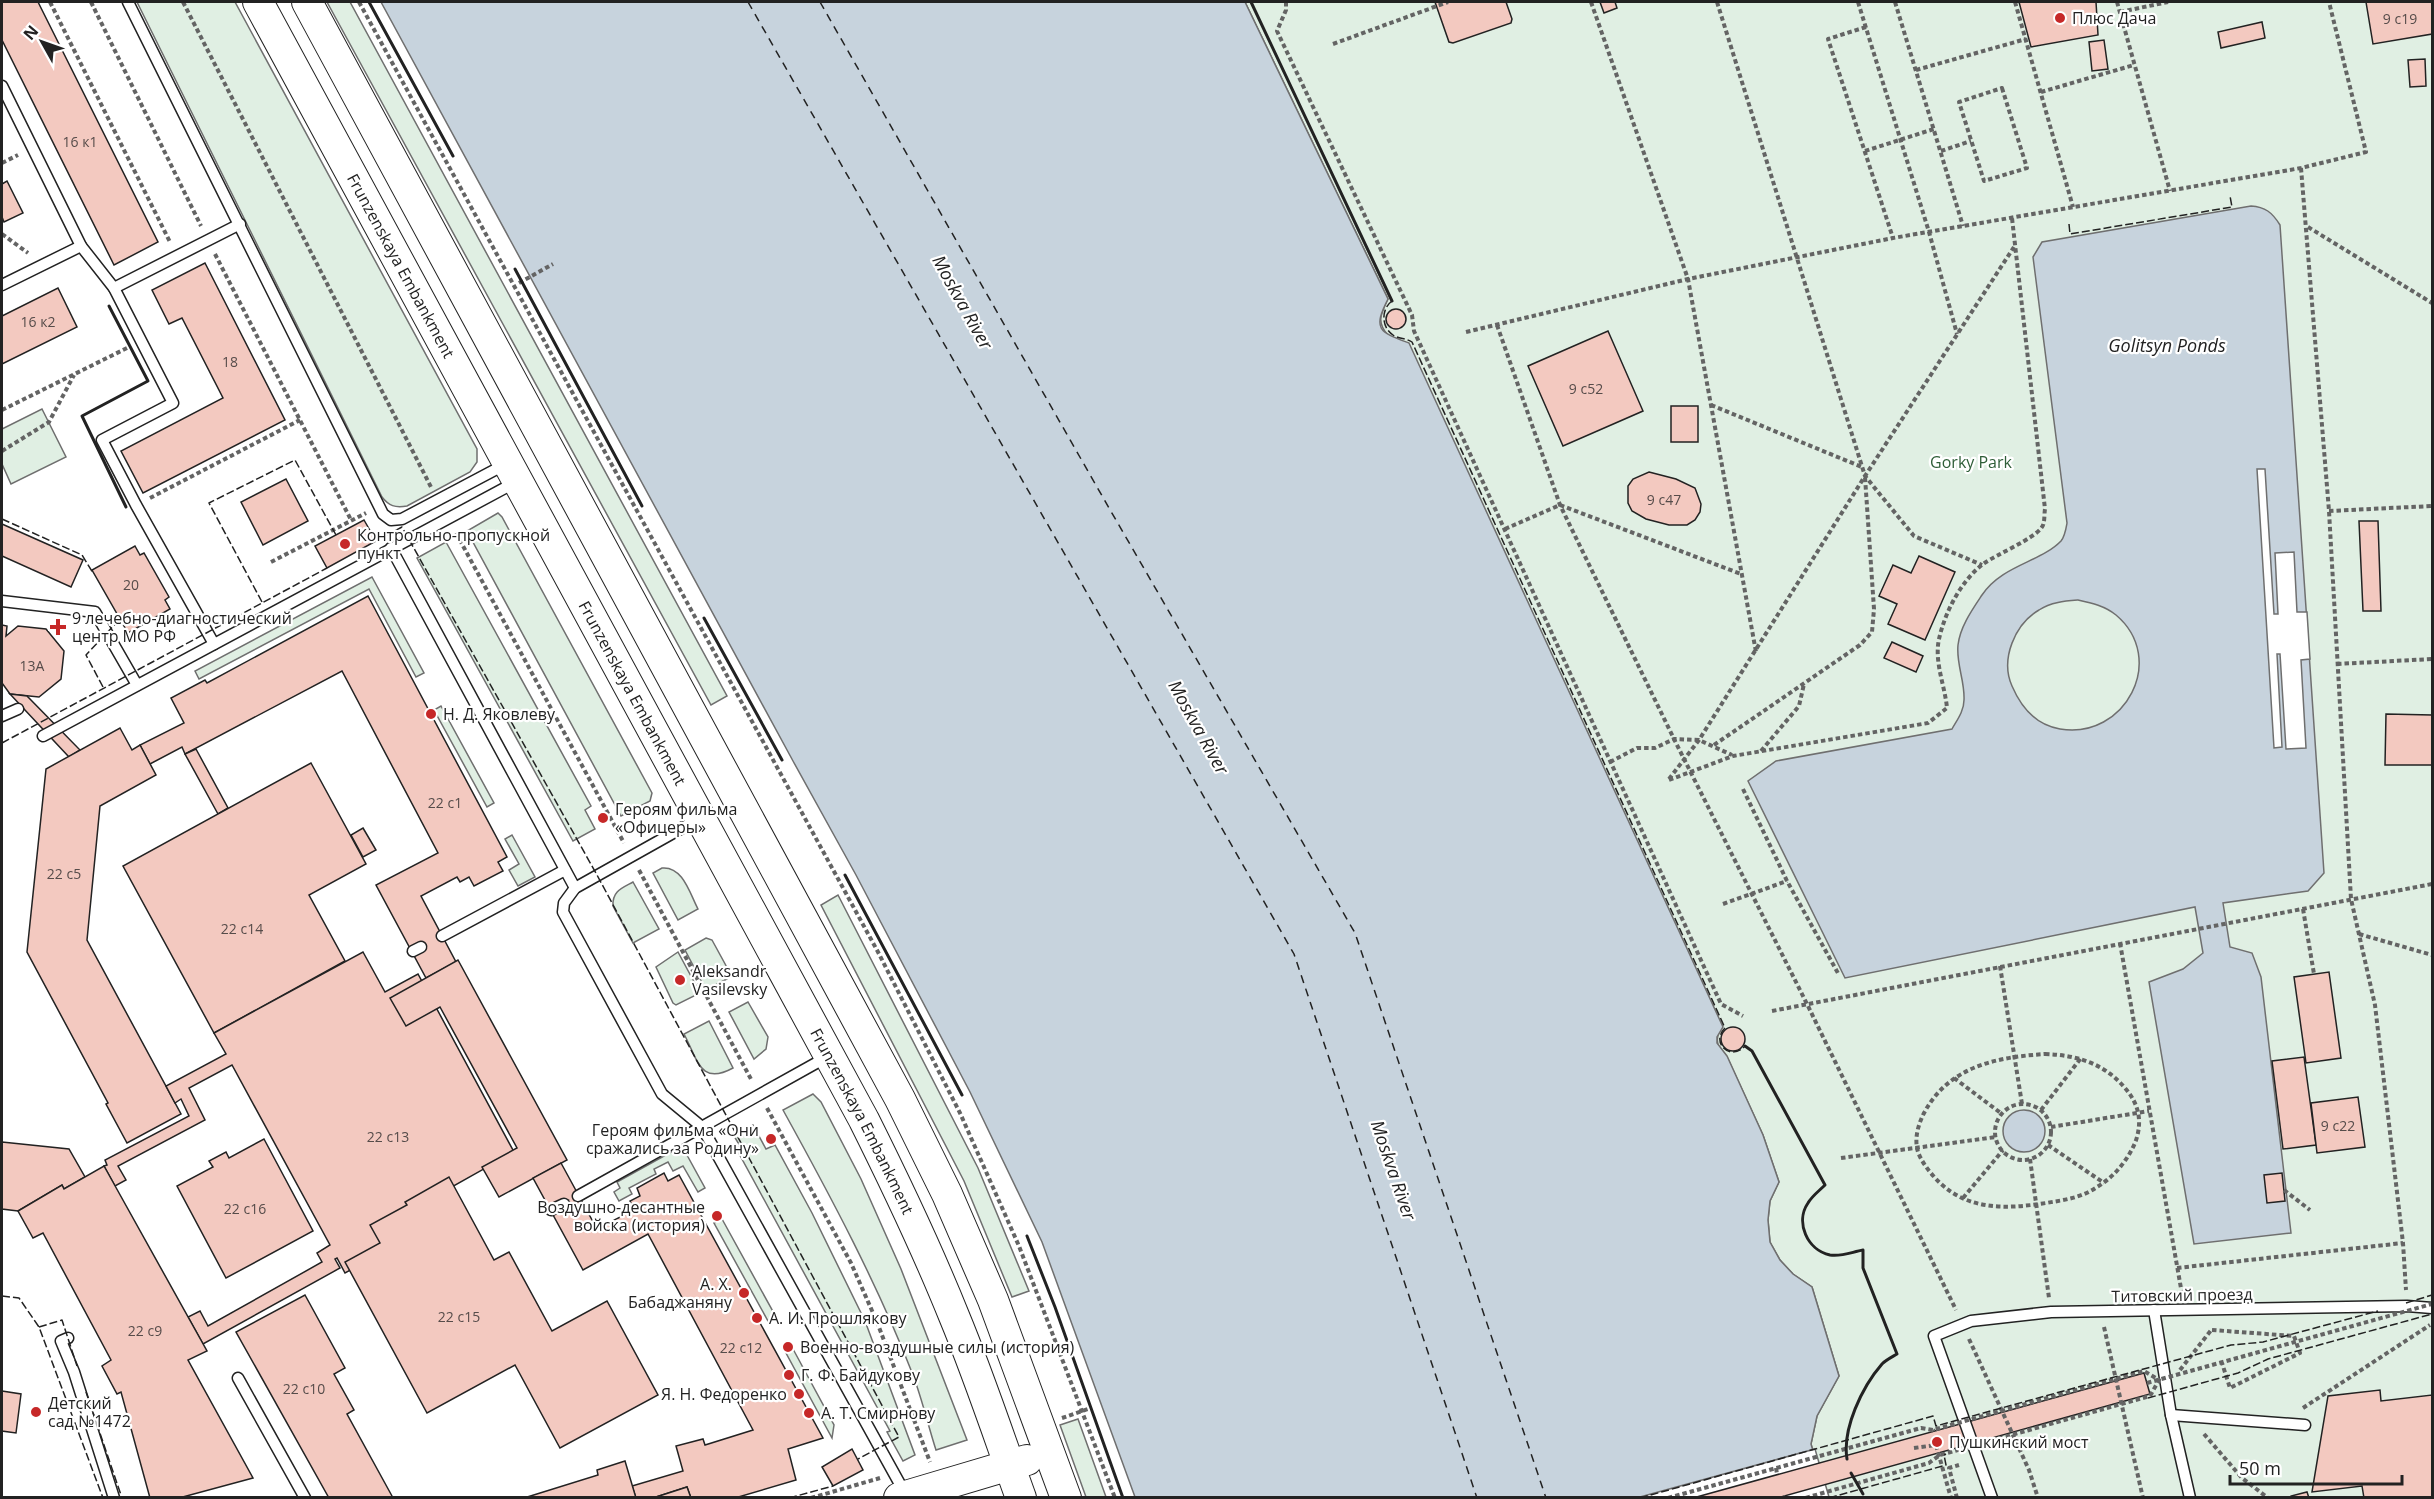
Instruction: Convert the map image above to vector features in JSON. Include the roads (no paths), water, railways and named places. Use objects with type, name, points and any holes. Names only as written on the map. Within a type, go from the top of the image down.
[{"type":"main road","name":"Frunzenskaya Embankment","points":[[258,2],[830,1055],[910,1213],[1002,1438],[1021,1497]]},
{"type":"main road","points":[[306,2],[900,1099],[947,1194],[988,1289],[1066,1497]]},
{"type":"main road","points":[[900,1489],[1010,1465],[1050,1453]]},
{"type":"lane","points":[[128,2],[382,514],[391,520],[402,519],[438,500],[514,472]]},
{"type":"lane","points":[[2,86],[81,246],[114,288],[173,403],[102,440],[213,644]]},
{"type":"lane","points":[[114,288],[240,224]]},
{"type":"lane","points":[[2,285],[81,246]]},
{"type":"lane","points":[[43,736],[448,518],[514,472]]},
{"type":"lane","points":[[391,548],[575,888]]},
{"type":"lane","points":[[2,601],[95,612],[137,686]]},
{"type":"lane","points":[[2,716],[18,709]]},
{"type":"lane","points":[[701,817],[575,888],[564,903],[563,912],[663,1094],[702,1127],[900,1489]]},
{"type":"lane","points":[[442,936],[565,870]]},
{"type":"lane","points":[[578,1196],[830,1055]]},
{"type":"lane","points":[[551,1210],[564,1204]]},
{"type":"lane","name":"Титовский проезд","points":[[1992,1497],[1934,1336],[1971,1321],[2051,1312],[2433,1306]]},
{"type":"lane","points":[[2154,1310],[2163,1383],[2190,1497]]},
{"type":"lane","points":[[68,1338],[61,1341],[74,1372],[114,1497]]},
{"type":"lane","points":[[238,1378],[305,1497]]},
{"type":"lane","points":[[2171,1415],[2306,1425]]},
{"type":"water","name":"Moskva River","points":[[381,2],[1245,2],[1388,299],[1380,317],[1382,329],[1391,336],[1409,343],[1723,1027],[1717,1037],[1717,1043],[1727,1056],[1763,1135],[1779,1182],[1770,1201],[1768,1220],[1770,1242],[1780,1260],[1793,1274],[1812,1287],[1839,1376],[1817,1416],[1811,1444],[1826,1497],[1135,1497],[1042,1242],[970,1092],[856,875]]},
{"type":"water","name":"Golitsyn Ponds","points":[[2251,206],[2268,211],[2280,225],[2324,873],[2308,891],[2223,903],[2230,947],[2252,953],[2261,977],[2291,1233],[2194,1244],[2149,982],[2183,969],[2203,953],[2195,907],[1845,978],[1748,781],[1776,761],[1952,729],[1964,704],[1958,645],[1964,625],[1990,585],[2061,541],[2067,523],[2033,257],[2042,242]],"holes":[[[2078,600],[2098,605],[2112,612],[2131,633],[2138,653],[2138,673],[2132,693],[2120,709],[2103,722],[2083,729],[2060,729],[2044,724],[2030,714],[2020,701],[2009,676],[2009,654],[2017,633],[2030,616],[2048,605]]]},
{"type":"water","points":[[2024,1110],[2039,1116],[2045,1131],[2039,1146],[2024,1152],[2009,1146],[2003,1131],[2009,1116]]},
{"type":"place","name":"Плюс Дача","points":[[2060,18]]},
{"type":"place","name":"Контрольно-пропускной пункт","points":[[345,544]]},
{"type":"place","name":"9 лечебно-диагностический центр МО РФ","points":[[58,627]]},
{"type":"place","name":"Н. Д. Яковлеву","points":[[431,714]]},
{"type":"place","name":"Героям фильма «Офицеры»","points":[[603,818]]},
{"type":"place","name":"Aleksandr Vasilevsky","points":[[680,980]]},
{"type":"place","name":"Героям фильма «Они сражались за Родину»","points":[[771,1139]]},
{"type":"place","name":"Воздушно-десантные войска (история)","points":[[717,1216]]},
{"type":"place","name":"А. Х. Бабаджаняну","points":[[744,1293]]},
{"type":"place","name":"А. И. Прошлякову","points":[[757,1318]]},
{"type":"place","name":"Военно-воздушные силы (история)","points":[[788,1347]]},
{"type":"place","name":"Г. Ф. Байдукову","points":[[789,1375]]},
{"type":"place","name":"Я. Н. Федоренко","points":[[799,1394]]},
{"type":"place","name":"Детский сад №1472","points":[[36,1412]]},
{"type":"place","name":"А. Т. Смирнову","points":[[809,1413]]},
{"type":"place","name":"Пушкинский мост","points":[[1937,1442]]},
{"type":"park label","name":"Gorky Park","points":[[1971,462]]}]
